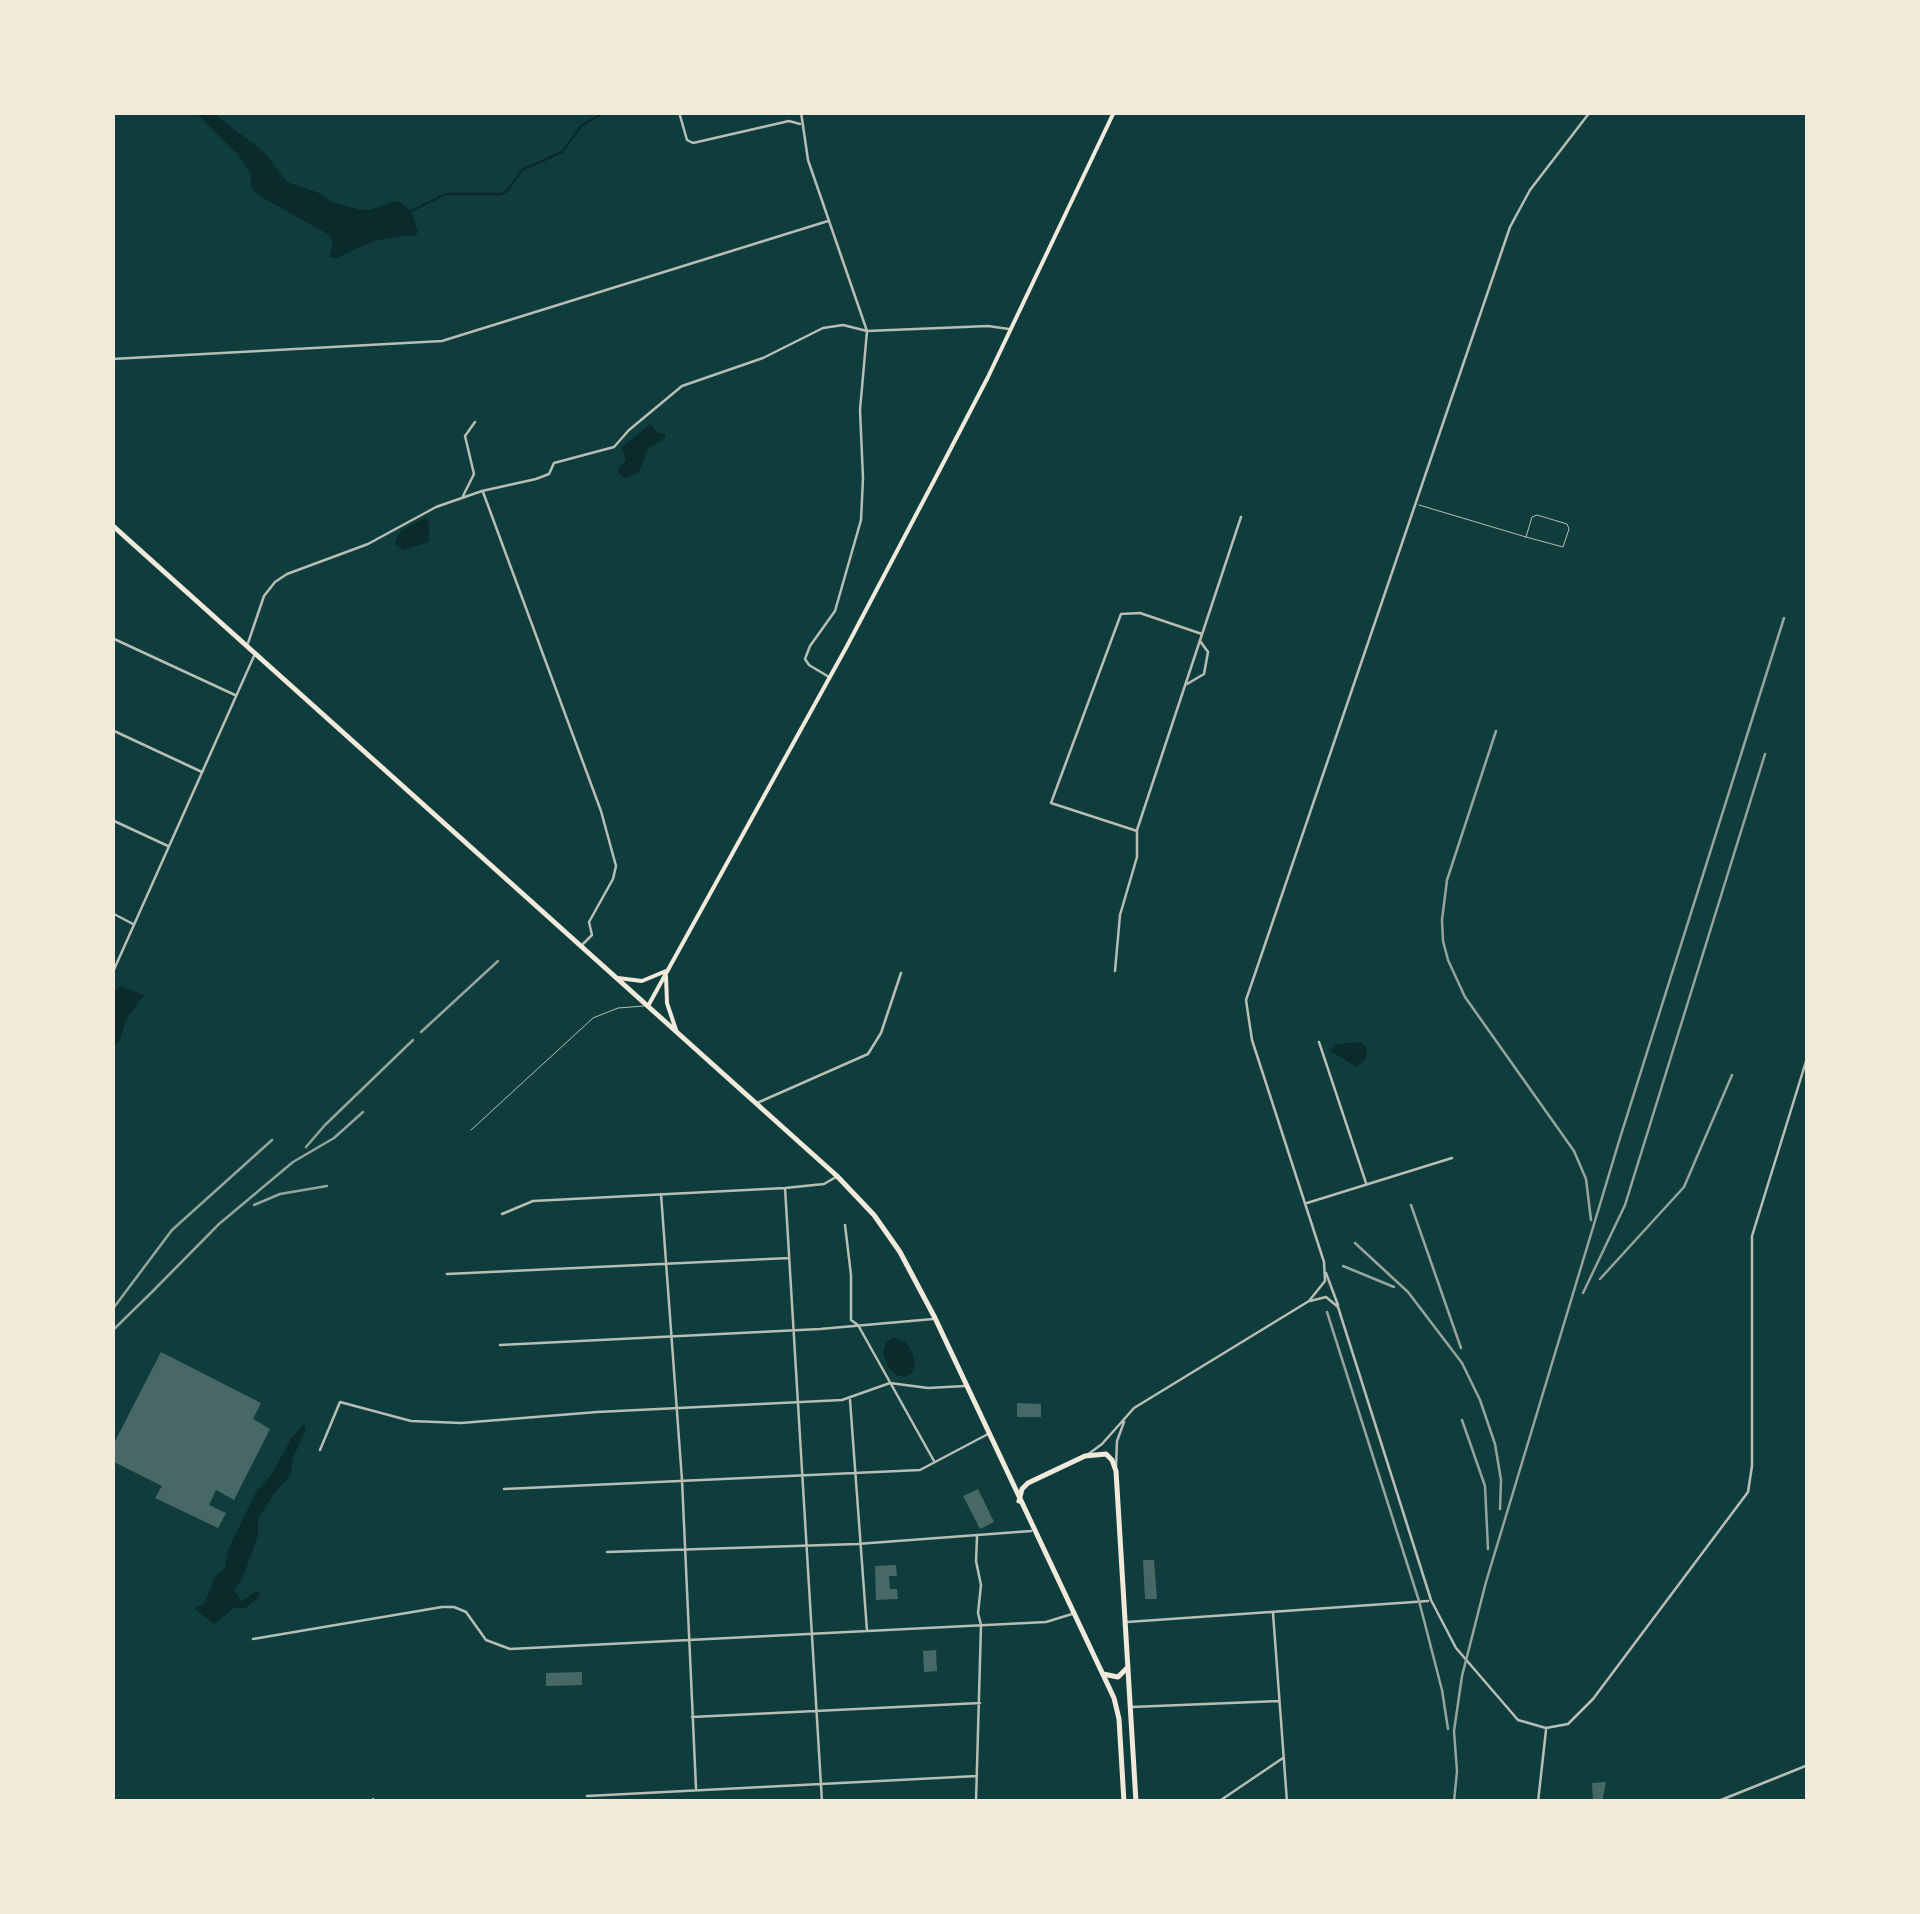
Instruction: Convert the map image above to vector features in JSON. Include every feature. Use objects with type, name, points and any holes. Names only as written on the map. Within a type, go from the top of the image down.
[{"type":"highway","points":[[112,525],[838,1176],[874,1215],[900,1252],[935,1318],[1114,1698],[1124,1802]]},
{"type":"highway","points":[[1008,1477],[1028,1482],[1085,1456],[1106,1454],[1116,1471],[1136,1802]]},
{"type":"highway","points":[[1019,1503],[1028,1482]]},
{"type":"highway","points":[[1100,1672],[1118,1677],[1128,1667]]},
{"type":"main road","points":[[648,1006],[830,677],[1011,329],[1114,112]]},
{"type":"main road","points":[[616,978],[642,981],[666,971]]},
{"type":"main road","points":[[666,971],[667,1003],[677,1032]]},
{"type":"street","points":[[680,112],[686,140],[693,143],[789,121],[802,124]]},
{"type":"street","points":[[801,112],[808,160],[868,331],[860,410],[864,478],[861,520],[835,611],[805,658],[809,665],[830,677]]},
{"type":"street","points":[[1590,112],[1530,190],[1510,227],[1246,1000],[1252,1040],[1431,1600],[1456,1648],[1518,1720],[1546,1728],[1568,1724],[1578,1716],[1743,1501],[1751,1481],[1752,1236],[1808,1055]]},
{"type":"street","points":[[112,359],[442,341],[828,221]]},
{"type":"street","points":[[247,646],[269,588],[287,574],[351,552],[411,518],[482,490],[549,474],[554,462],[614,448],[629,430],[682,386],[763,358],[824,328],[1011,329]]},
{"type":"street","points":[[462,498],[474,474],[465,436],[475,422]]},
{"type":"street","points":[[482,490],[601,811],[616,866],[614,879],[588,922],[592,935],[581,946]]},
{"type":"street","points":[[1115,971],[1120,915],[1137,857],[1137,831],[1241,517]]},
{"type":"street","points":[[1137,831],[1051,804],[1121,614],[1140,613],[1202,634]]},
{"type":"street","points":[[112,638],[236,696]]},
{"type":"street","points":[[1186,685],[1204,674],[1208,652],[1200,640]]},
{"type":"street","points":[[112,974],[255,653]]},
{"type":"street","points":[[112,730],[202,772]]},
{"type":"street","points":[[112,820],[169,847]]},
{"type":"street","points":[[112,913],[135,924]]},
{"type":"street","points":[[756,1103],[868,1054],[881,1033],[901,974]]},
{"type":"street","points":[[1319,1042],[1367,1184]]},
{"type":"street","points":[[1305,1203],[1452,1158]]},
{"type":"street","points":[[502,1214],[533,1201],[785,1188],[824,1184],[838,1176]]},
{"type":"street","points":[[785,1188],[822,1802]]},
{"type":"street","points":[[661,1194],[674,1337],[696,1788]]},
{"type":"street","points":[[845,1225],[852,1320],[934,1462]]},
{"type":"street","points":[[448,1274],[790,1258]]},
{"type":"street","points":[[1309,1302],[1322,1287],[1326,1273]]},
{"type":"street","points":[[1085,1456],[1102,1444],[1134,1408],[1309,1302],[1326,1297],[1338,1307]]},
{"type":"street","points":[[500,1345],[794,1330],[935,1318]]},
{"type":"street","points":[[320,1450],[340,1402],[423,1423],[850,1399],[890,1383],[928,1388],[967,1386]]},
{"type":"street","points":[[850,1399],[867,1631]]},
{"type":"street","points":[[1116,1471],[1118,1435],[1134,1408]]},
{"type":"street","points":[[504,1489],[920,1470],[989,1433]]},
{"type":"street","points":[[608,1552],[862,1543],[1032,1530]]},
{"type":"street","points":[[976,1802],[981,1625],[977,1536]]},
{"type":"street","points":[[1125,1622],[1431,1600]]},
{"type":"street","points":[[254,1639],[454,1607],[466,1612],[492,1644],[504,1648],[1046,1622],[1074,1614]]},
{"type":"street","points":[[1272,1612],[1287,1802]]},
{"type":"street","points":[[1130,1707],[1281,1700]]},
{"type":"street","points":[[692,1718],[980,1703]]},
{"type":"street","points":[[1538,1802],[1546,1728]]},
{"type":"street","points":[[1218,1802],[1284,1757]]},
{"type":"street","points":[[1716,1802],[1808,1765]]},
{"type":"street","points":[[587,1796],[977,1776]]},
{"type":"lane","points":[[1416,504],[1526,537],[1563,547],[1567,524],[1532,517],[1526,537]]},
{"type":"lane","points":[[470,1130],[594,1018],[618,1008],[648,1006]]},
{"type":"water","points":[[196,113],[213,113],[264,152],[287,182],[317,192],[334,203],[362,210],[395,201],[401,203],[411,211],[418,232],[415,236],[374,241],[336,258],[329,257],[333,242],[328,234],[259,196],[251,188],[251,174],[239,156]]},
{"type":"water","points":[[650,424],[665,438],[648,449],[639,472],[626,478],[620,475],[617,470],[626,460],[622,447]]},
{"type":"water","points":[[425,518],[429,521],[429,542],[403,550],[396,545],[402,530]]},
{"type":"water","points":[[120,986],[144,995],[126,1019],[120,1040],[113,1047],[113,993]]},
{"type":"water","points":[[1361,1042],[1367,1048],[1366,1059],[1357,1067],[1330,1051],[1336,1044]]},
{"type":"water","points":[[893,1337],[906,1342],[912,1352],[915,1364],[912,1373],[904,1377],[889,1368],[883,1354]]},
{"type":"water","points":[[303,1424],[306,1429],[290,1476],[258,1520],[258,1535],[242,1580],[234,1590],[241,1601],[255,1592],[260,1592],[258,1598],[245,1608],[234,1608],[214,1624],[194,1608],[204,1604],[215,1577],[225,1568],[228,1550],[256,1492]]},
{"type":"building","points":[[161,1352],[261,1403],[253,1419],[270,1429],[234,1500],[216,1490],[209,1505],[226,1513],[218,1528],[155,1498],[162,1486],[112,1461],[112,1447]]},
{"type":"building","points":[[1017,1403],[1041,1404],[1041,1417],[1017,1417]]},
{"type":"building","points":[[978,1489],[994,1522],[980,1529],[963,1496]]},
{"type":"building","points":[[1143,1560],[1154,1560],[1157,1599],[1145,1599]]},
{"type":"building","points":[[896,1565],[897,1576],[889,1576],[890,1589],[897,1589],[898,1599],[876,1600],[875,1566]]},
{"type":"building","points":[[936,1650],[937,1671],[924,1672],[923,1651]]},
{"type":"building","points":[[582,1672],[582,1685],[546,1686],[546,1673]]},
{"type":"building","points":[[1606,1782],[1602,1802],[1593,1802],[1592,1783]]},
{"type":"waterway","points":[[411,211],[446,194],[507,191],[522,170],[562,152],[581,126],[605,112]]},
{"type":"railway","points":[[1454,1802],[1454,1731],[1462,1676],[1486,1582],[1620,1138],[1784,618]]},
{"type":"railway","points":[[1496,731],[1447,880],[1443,941],[1465,997],[1574,1151],[1586,1179],[1591,1220]]},
{"type":"railway","points":[[1583,1293],[1625,1205],[1765,754]]},
{"type":"railway","points":[[421,1032],[498,961]]},
{"type":"railway","points":[[306,1147],[413,1040]]},
{"type":"railway","points":[[1600,1279],[1684,1187],[1732,1075]]},
{"type":"railway","points":[[146,1298],[219,1224],[293,1162],[334,1138],[363,1112]]},
{"type":"railway","points":[[112,1310],[172,1230],[272,1140]]},
{"type":"railway","points":[[254,1205],[280,1194],[327,1186]]},
{"type":"railway","points":[[1411,1205],[1461,1348]]},
{"type":"railway","points":[[1355,1243],[1408,1292],[1462,1363],[1495,1444],[1501,1480],[1500,1509]]},
{"type":"railway","points":[[1343,1266],[1394,1287]]},
{"type":"railway","points":[[112,1331],[155,1289]]},
{"type":"railway","points":[[1327,1312],[1419,1601],[1448,1729]]},
{"type":"railway","points":[[1462,1420],[1485,1486],[1488,1549]]}]
